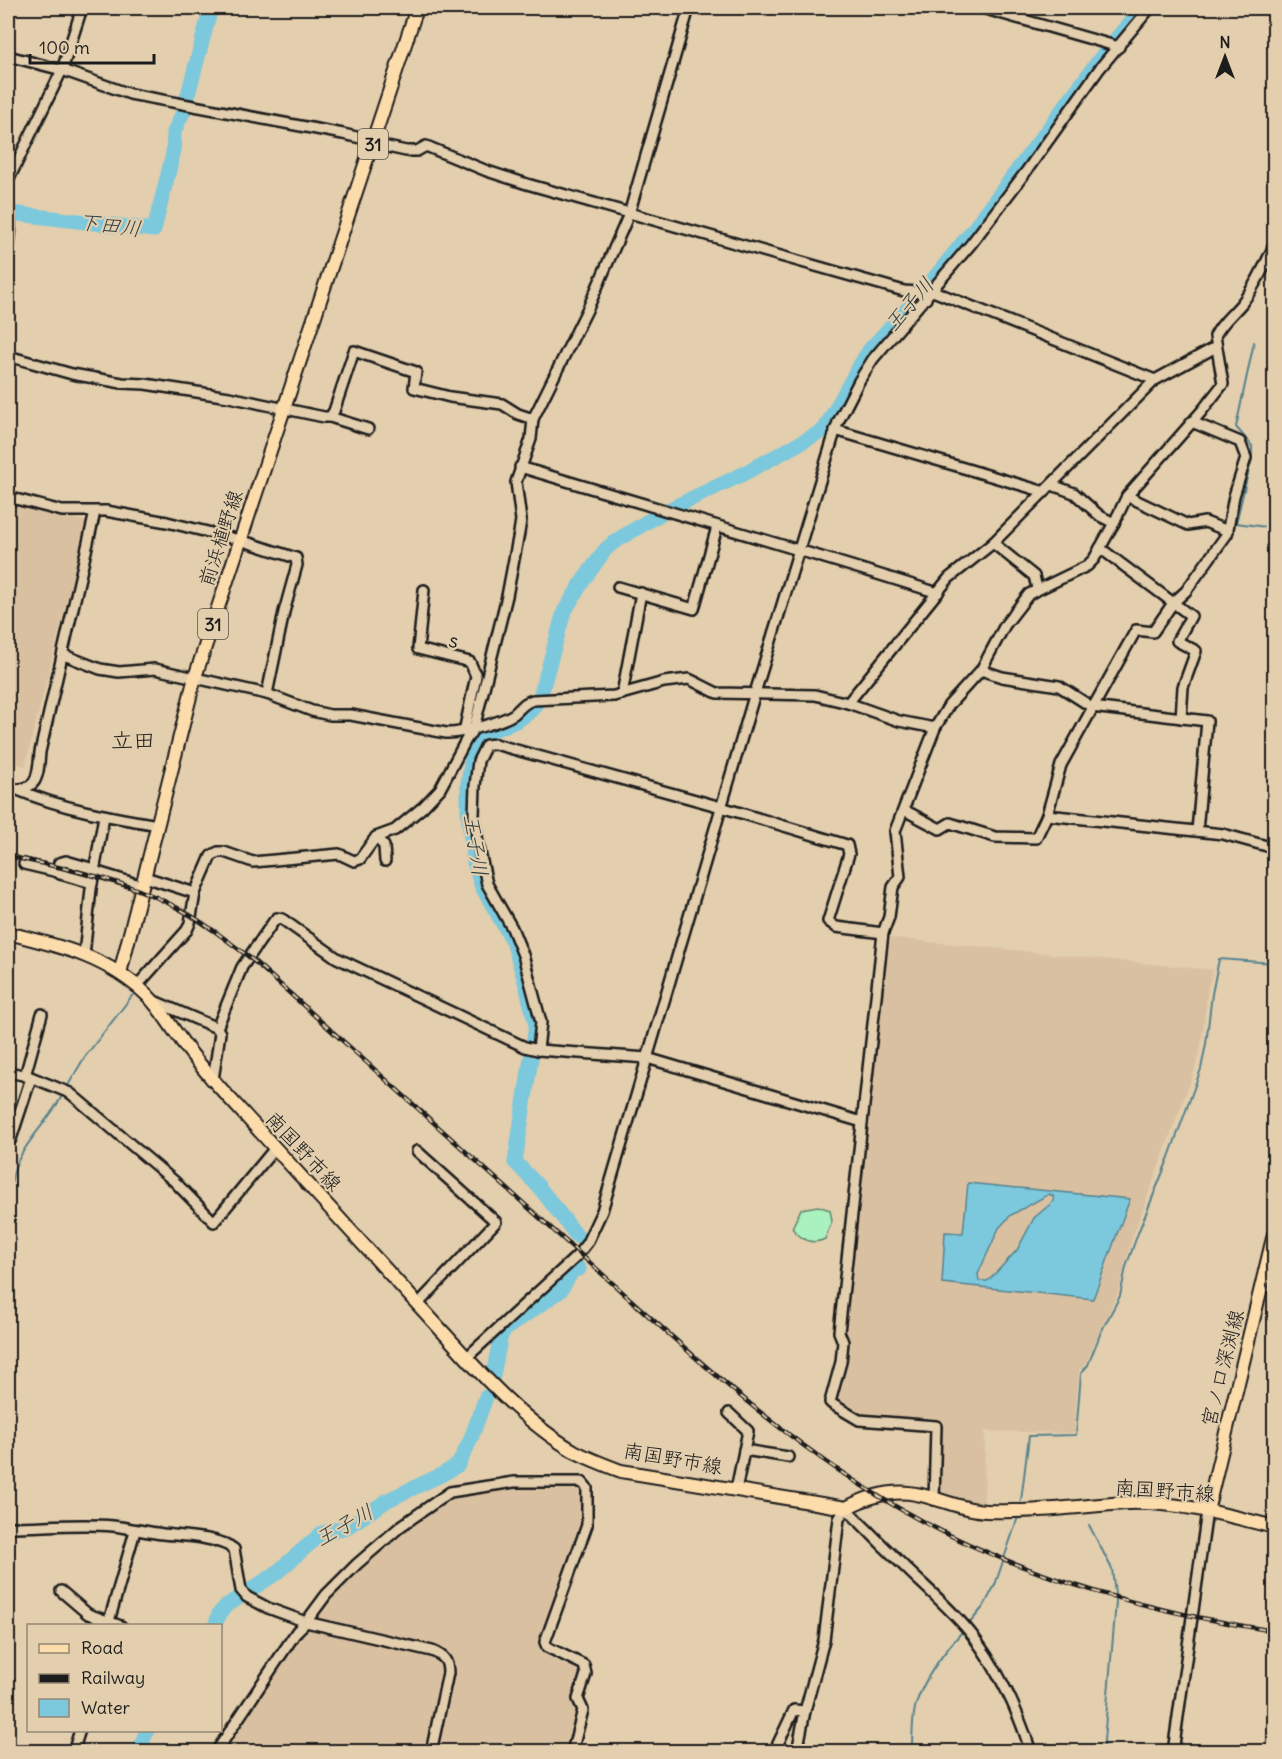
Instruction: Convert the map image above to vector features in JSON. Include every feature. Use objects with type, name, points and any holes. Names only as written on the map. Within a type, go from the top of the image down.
[{"type":"main road","name":"前浜植野線","points":[[120,973],[195,677],[417,8]]},
{"type":"main road","points":[[8,933],[84,955],[120,973]]},
{"type":"main road","name":"南国野市線","points":[[120,973],[152,1000],[191,1055],[213,1080],[504,1398],[572,1449],[589,1458],[621,1471],[846,1508],[862,1500],[883,1494],[915,1494],[966,1510],[988,1511],[1061,1510],[1128,1503],[1213,1511],[1275,1527]]},
{"type":"main road","name":"宮ノ口深渕線","points":[[1213,1511],[1275,1234]]},
{"type":"street","points":[[8,181],[62,70],[82,8]]},
{"type":"street","points":[[136,987],[187,930],[195,893],[211,856],[224,852],[253,862],[339,855],[354,861],[360,858],[376,837],[395,830],[423,807],[440,789],[466,740],[477,727],[519,533],[520,513],[516,482],[531,439],[533,419],[589,306],[629,214],[689,8]]},
{"type":"street","points":[[982,8],[1119,47]]},
{"type":"street","points":[[466,1358],[568,1264],[587,1243],[602,1211],[835,430],[859,381],[873,359],[922,296],[933,291],[1025,172],[1100,68],[1150,8]]},
{"type":"street","points":[[8,56],[62,70],[130,94],[374,141],[378,145],[406,152],[417,151],[426,146],[487,171],[629,214],[922,296]]},
{"type":"street","points":[[8,215],[11,225],[8,252]]},
{"type":"street","points":[[934,1500],[936,1426],[859,1420],[830,1403],[841,1362],[843,1342],[839,1332],[883,933],[889,917],[893,887],[900,877],[895,831],[935,729],[949,705],[981,670],[1005,625],[1029,594],[1037,588],[1087,566],[1100,549],[1126,496],[1223,384],[1215,347],[1215,336],[1260,278],[1275,245]]},
{"type":"street","points":[[933,291],[1155,380]]},
{"type":"street","points":[[848,703],[949,578],[993,543],[1155,380],[1215,347]]},
{"type":"street","points":[[330,417],[354,351],[416,372],[414,388],[450,397],[502,404],[518,414],[533,419]]},
{"type":"street","points":[[8,356],[72,374],[229,397],[330,417],[368,429]]},
{"type":"street","points":[[904,810],[940,829],[950,823],[995,837],[1036,838],[1047,815],[1061,765],[1136,630],[1153,632],[1173,603],[1186,591],[1228,531],[1234,496],[1246,458],[1240,442],[1192,422]]},
{"type":"street","points":[[835,430],[1074,493],[1100,516],[1114,523]]},
{"type":"street","points":[[520,467],[938,593]]},
{"type":"street","points":[[1126,496],[1188,525],[1205,522],[1228,531]]},
{"type":"street","points":[[8,497],[62,511],[106,511],[167,522],[240,540],[296,558],[297,562],[267,694]]},
{"type":"street","points":[[18,790],[28,787],[36,779],[40,752],[95,512]]},
{"type":"street","points":[[618,587],[694,609],[717,527]]},
{"type":"street","points":[[993,543],[1034,576],[1037,588]]},
{"type":"street","points":[[1100,549],[1191,616],[1177,642],[1196,651],[1183,687],[1181,718]]},
{"type":"street","name":"s","points":[[424,590],[418,649],[470,662],[476,676],[464,732]]},
{"type":"street","points":[[622,694],[641,593]]},
{"type":"street","points":[[64,655],[100,669],[119,672],[155,669],[267,694],[294,706],[330,715],[351,715],[446,733],[464,732],[513,715],[527,702],[533,700],[605,697],[684,678],[717,693],[815,695],[848,703],[899,721],[935,729]]},
{"type":"street","points":[[981,670],[998,676],[1059,686],[1092,706],[1207,721],[1197,831]]},
{"type":"street","points":[[477,727],[486,745]]},
{"type":"street","points":[[486,745],[495,744],[722,807],[847,846],[849,854],[828,921],[836,927],[883,933]]},
{"type":"street","points":[[486,745],[478,761],[475,786],[474,815],[478,843],[487,884],[512,928],[523,955],[541,1022],[538,1050]]},
{"type":"street","points":[[8,789],[104,816],[158,825]]},
{"type":"street","points":[[1047,815],[1223,834],[1275,848]]},
{"type":"street","points":[[84,955],[92,883],[104,816]]},
{"type":"street","points":[[376,837],[384,846],[385,861]]},
{"type":"street","points":[[58,872],[59,863],[62,861],[195,893]]},
{"type":"street","points":[[24,864],[92,883]]},
{"type":"street","points":[[217,1028],[242,968],[278,918],[337,958],[525,1047],[538,1050],[647,1058],[862,1122]]},
{"type":"street","points":[[152,1000],[217,1028],[220,1033],[213,1080]]},
{"type":"street","points":[[11,1139],[42,1014]]},
{"type":"street","points":[[8,1072],[70,1093],[174,1181],[214,1222],[274,1148]]},
{"type":"street","points":[[417,1151],[496,1222],[418,1304]]},
{"type":"street","points":[[729,1413],[748,1431],[736,1490]]},
{"type":"street","points":[[744,1450],[788,1457]]},
{"type":"street","points":[[216,1752],[297,1630],[357,1563],[400,1526],[450,1492],[514,1482],[582,1482],[587,1488],[587,1525],[545,1642],[547,1647],[584,1665],[586,1674],[578,1699],[583,1710],[572,1752]]},
{"type":"street","points":[[797,1752],[805,1711],[824,1640],[839,1519],[846,1508],[951,1611],[972,1635],[1002,1682],[1014,1706],[1031,1752]]},
{"type":"street","points":[[1173,1752],[1213,1511]]},
{"type":"street","points":[[8,1527],[115,1526],[135,1531],[188,1535],[230,1546],[234,1549],[244,1594],[268,1608],[306,1622],[432,1651],[443,1656],[448,1664],[448,1673],[431,1752]]},
{"type":"street","points":[[109,1621],[135,1531]]},
{"type":"street","points":[[61,1591],[88,1614],[116,1624]]},
{"type":"street","points":[[774,1752],[794,1710],[805,1711]]},
{"type":"street","points":[[73,1752],[80,1732]]},
{"type":"shaded area","points":[[8,501],[87,522],[25,766],[8,761]]},
{"type":"shaded area","points":[[890,938],[1213,970],[1195,1069],[1132,1238],[1118,1293],[1085,1365],[1079,1370],[1074,1433],[985,1431],[984,1503],[969,1502],[939,1493],[940,1422],[858,1414],[835,1400],[847,1344],[844,1333],[885,940]]},
{"type":"shaded area","points":[[518,1487],[570,1487],[581,1490],[583,1524],[541,1649],[580,1669],[582,1674],[573,1699],[580,1710],[569,1751],[222,1752],[315,1617],[354,1574],[405,1530],[451,1495]]},
{"type":"green space","points":[[818,1206],[830,1210],[832,1221],[825,1239],[815,1242],[803,1238],[792,1228],[801,1209]]},
{"type":"water","points":[[968,1183],[1130,1199],[1093,1299],[942,1283],[945,1232],[963,1233]],"holes":[[[1049,1194],[1053,1196],[1054,1201],[1034,1218],[1017,1250],[991,1278],[987,1281],[979,1281],[978,1274],[999,1228],[1011,1215]]]},
{"type":"waterway","name":"下田川","points":[[186,102],[211,8]]},
{"type":"waterway","name":"王子川","points":[[1116,39],[1142,8]]},
{"type":"waterway","name":"王子川","points":[[672,508],[743,474],[824,430],[870,349],[923,292],[973,230],[1108,48]]},
{"type":"waterway","name":"下田川","points":[[10,213],[154,230],[173,154],[174,132],[185,108]]},
{"type":"waterway","points":[[1254,342],[1236,427],[1252,446],[1252,457],[1236,523],[1274,528]]},
{"type":"waterway","name":"王子川","points":[[540,697],[564,612],[583,581],[605,550],[614,542],[663,512]]},
{"type":"waterway","name":"王子川","points":[[533,1046],[536,1025],[513,941],[482,887],[474,862],[468,811],[468,784],[473,750],[480,735],[518,720],[536,705]]},
{"type":"waterway","name":"王子川","points":[[472,739],[480,735]]},
{"type":"waterway","points":[[445,788],[465,751]]},
{"type":"waterway","points":[[381,840],[415,821],[442,793]]},
{"type":"waterway","points":[[207,875],[217,858],[227,857]]},
{"type":"waterway","points":[[235,861],[253,866],[334,859],[345,862]]},
{"type":"waterway","points":[[1021,1501],[1029,1436],[1076,1435],[1081,1373],[1088,1365],[1101,1332],[1120,1296],[1126,1267],[1138,1233],[1201,1069],[1219,959],[1274,963]]},
{"type":"waterway","points":[[67,1087],[84,1058],[135,992]]},
{"type":"waterway","name":"王子川","points":[[532,1052],[515,1162],[539,1187],[577,1236]]},
{"type":"waterway","points":[[8,1200],[18,1160],[63,1094]]},
{"type":"waterway","name":"王子川","points":[[492,1380],[501,1335],[505,1329],[560,1291],[574,1268],[579,1269]]},
{"type":"waterway","name":"王子川","points":[[216,1624],[219,1614],[226,1606],[275,1574],[322,1533],[347,1527],[388,1500],[458,1465],[470,1441],[486,1397]]},
{"type":"waterway","points":[[969,1624],[984,1606],[995,1585],[1018,1517]]},
{"type":"waterway","points":[[1089,1525],[1112,1569],[1116,1602],[1103,1752]]},
{"type":"waterway","points":[[912,1752],[914,1715],[920,1694],[935,1666],[962,1632]]},
{"type":"waterway","name":"王子川","points":[[139,1752],[146,1732]]},
{"type":"railway","points":[[8,856],[131,887],[203,923],[254,961],[706,1367],[787,1433],[872,1493],[960,1540],[1047,1576],[1182,1614],[1274,1631]]},
{"type":"district","name":"立田","points":[[133,740]]}]
